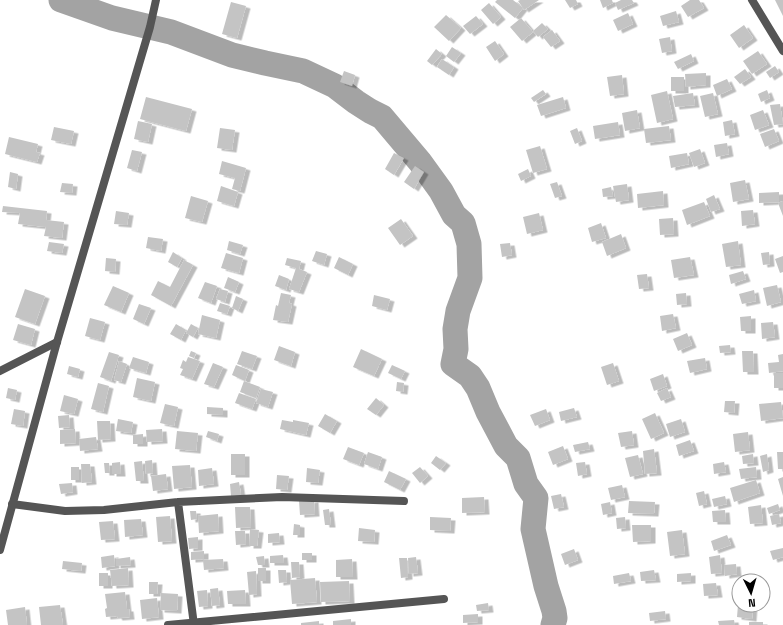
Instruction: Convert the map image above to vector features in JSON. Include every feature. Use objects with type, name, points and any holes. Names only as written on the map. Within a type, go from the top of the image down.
[{"type":"street","points":[[0,550],[57,342],[150,27],[156,0]]},
{"type":"street","points":[[752,0],[783,51]]},
{"type":"street","points":[[0,371],[57,342]]},
{"type":"street","points":[[12,504],[65,511],[104,510],[178,502],[282,497],[404,501]]},
{"type":"street","points":[[178,502],[194,624]]},
{"type":"street","points":[[168,625],[194,624],[444,599]]},
{"type":"building","points":[[497,0],[513,0],[523,8],[515,18],[495,2]]},
{"type":"building","points":[[520,0],[539,0],[524,10],[518,1]]},
{"type":"building","points":[[565,0],[576,0],[578,4],[570,8]]},
{"type":"building","points":[[600,0],[612,0],[613,3],[603,8]]},
{"type":"building","points":[[621,0],[632,0],[634,3],[618,10],[615,3]]},
{"type":"building","points":[[690,0],[699,0],[704,8],[688,17],[681,6]]},
{"type":"building","points":[[775,0],[783,0],[783,16]]},
{"type":"building","points":[[231,2],[246,6],[237,38],[222,34]]},
{"type":"building","points":[[489,3],[501,17],[493,24],[481,10]]},
{"type":"building","points":[[676,11],[679,22],[663,26],[660,16]]},
{"type":"building","points":[[628,13],[633,24],[618,31],[613,20]]},
{"type":"building","points":[[446,15],[461,28],[449,41],[434,27]]},
{"type":"building","points":[[476,16],[483,24],[470,34],[463,26]]},
{"type":"building","points":[[521,18],[533,32],[522,41],[510,27]]},
{"type":"building","points":[[542,23],[548,29],[538,37],[533,31]]},
{"type":"building","points":[[744,25],[753,38],[739,48],[730,35]]},
{"type":"building","points":[[552,30],[560,41],[551,47],[543,37]]},
{"type":"building","points":[[670,37],[672,51],[662,53],[659,39]]},
{"type":"building","points":[[495,41],[504,54],[495,61],[486,47]]},
{"type":"building","points":[[452,47],[461,53],[454,62],[446,56]]},
{"type":"building","points":[[436,49],[442,54],[432,65],[427,61]]},
{"type":"building","points":[[758,51],[767,64],[752,74],[743,61]]},
{"type":"building","points":[[691,54],[694,61],[678,69],[674,62]]},
{"type":"building","points":[[442,59],[454,67],[449,75],[437,67]]},
{"type":"building","points":[[775,66],[779,72],[770,78],[766,72]]},
{"type":"building","points":[[745,69],[751,77],[740,84],[734,77]]},
{"type":"building","points":[[344,71],[355,75],[352,86],[340,82]]},
{"type":"building","points":[[706,73],[706,85],[686,87],[685,74]]},
{"type":"building","points":[[622,75],[624,94],[610,96],[607,77]]},
{"type":"building","points":[[671,77],[684,77],[684,91],[671,91]]},
{"type":"building","points":[[727,79],[732,89],[717,96],[713,85]]},
{"type":"building","points":[[543,90],[546,94],[534,102],[531,98]]},
{"type":"building","points":[[767,90],[770,98],[761,102],[758,94]]},
{"type":"building","points":[[667,91],[673,119],[657,123],[651,95]]},
{"type":"building","points":[[693,93],[695,105],[675,107],[673,96]]},
{"type":"building","points":[[713,93],[718,114],[705,117],[700,96]]},
{"type":"building","points":[[146,97],[192,109],[186,131],[140,119]]},
{"type":"building","points":[[563,97],[566,108],[541,116],[537,105]]},
{"type":"building","points":[[780,104],[783,124],[774,125],[770,105]]},
{"type":"building","points":[[637,110],[640,128],[625,131],[622,113]]},
{"type":"building","points":[[763,110],[769,125],[755,130],[750,115]]},
{"type":"building","points":[[732,120],[735,134],[725,136],[723,122]]},
{"type":"building","points":[[138,121],[152,124],[148,142],[134,139]]},
{"type":"building","points":[[618,122],[620,135],[595,139],[593,126]]},
{"type":"building","points":[[669,126],[671,140],[646,143],[644,129]]},
{"type":"building","points":[[54,127],[74,131],[71,144],[51,140]]},
{"type":"building","points":[[220,128],[235,130],[232,150],[217,148]]},
{"type":"building","points":[[577,128],[582,141],[575,144],[570,131]]},
{"type":"building","points":[[774,129],[779,141],[765,147],[760,134]]},
{"type":"building","points":[[9,137],[38,144],[36,152],[40,153],[37,162],[5,154]]},
{"type":"building","points":[[727,143],[729,154],[716,157],[714,145]]},
{"type":"building","points":[[540,146],[547,169],[533,173],[526,150]]},
{"type":"building","points":[[700,149],[705,163],[694,167],[689,153]]},
{"type":"building","points":[[132,150],[142,152],[137,171],[127,168]]},
{"type":"building","points":[[394,153],[404,158],[394,175],[385,169]]},
{"type":"building","points":[[687,153],[689,164],[671,168],[669,156]]},
{"type":"building","points":[[222,161],[246,168],[240,191],[232,189],[235,178],[219,174]]},
{"type":"building","points":[[415,166],[424,172],[414,189],[404,182]]},
{"type":"building","points":[[528,169],[531,176],[521,181],[518,174]]},
{"type":"building","points":[[10,172],[18,174],[16,189],[8,187]]},
{"type":"building","points":[[745,180],[749,199],[733,202],[730,183]]},
{"type":"building","points":[[557,182],[562,196],[555,198],[550,184]]},
{"type":"building","points":[[62,183],[73,184],[72,193],[60,192]]},
{"type":"building","points":[[627,184],[629,200],[616,202],[613,186]]},
{"type":"building","points":[[221,186],[238,192],[234,206],[217,201]]},
{"type":"building","points":[[611,187],[613,196],[603,197],[602,189]]},
{"type":"building","points":[[663,191],[664,205],[638,208],[637,194]]},
{"type":"building","points":[[779,192],[779,202],[759,203],[759,193]]},
{"type":"building","points":[[714,195],[720,209],[711,212],[706,199]]},
{"type":"building","points":[[191,196],[208,201],[202,222],[185,218]]},
{"type":"building","points":[[783,201],[783,216],[778,203]]},
{"type":"building","points":[[704,202],[710,216],[687,225],[682,210]]},
{"type":"building","points":[[3,206],[47,211],[46,220],[64,222],[62,238],[44,236],[46,227],[18,224],[20,213],[2,212]]},
{"type":"building","points":[[753,210],[755,224],[742,226],[741,211]]},
{"type":"building","points":[[116,211],[129,213],[127,225],[114,224]]},
{"type":"building","points":[[539,213],[543,230],[527,234],[523,217]]},
{"type":"building","points":[[673,218],[674,234],[660,235],[659,219]]},
{"type":"building","points":[[401,219],[413,236],[400,245],[388,228]]},
{"type":"building","points":[[601,223],[606,238],[592,242],[588,228]]},
{"type":"building","points":[[621,234],[626,248],[607,256],[602,242]]},
{"type":"building","points":[[148,237],[163,239],[161,251],[146,248]]},
{"type":"building","points":[[229,241],[243,245],[240,254],[227,250]]},
{"type":"building","points":[[738,241],[741,265],[726,267],[722,244]]},
{"type":"building","points":[[49,242],[64,244],[62,253],[47,251]]},
{"type":"building","points":[[510,243],[512,255],[502,257],[500,244]]},
{"type":"building","points":[[316,251],[327,254],[324,265],[312,261]]},
{"type":"building","points":[[173,252],[182,258],[177,267],[168,262]]},
{"type":"building","points":[[769,252],[770,264],[763,265],[761,253]]},
{"type":"building","points":[[226,253],[243,258],[239,273],[221,268]]},
{"type":"building","points":[[783,256],[783,272],[780,273],[775,259]]},
{"type":"building","points":[[339,257],[353,264],[348,275],[334,268]]},
{"type":"building","points":[[690,257],[694,275],[674,278],[671,260]]},
{"type":"building","points":[[106,258],[116,259],[115,272],[105,271]]},
{"type":"building","points":[[287,258],[301,261],[299,269],[307,272],[299,292],[289,289],[296,268],[285,265]]},
{"type":"building","points":[[184,260],[193,265],[171,306],[151,295],[158,281],[170,287]]},
{"type":"building","points":[[743,271],[746,279],[731,284],[729,275]]},
{"type":"building","points":[[647,274],[649,288],[639,289],[637,275]]},
{"type":"building","points":[[279,275],[289,279],[286,290],[275,286]]},
{"type":"building","points":[[228,277],[239,282],[235,292],[224,288]]},
{"type":"building","points":[[205,282],[217,286],[211,303],[198,298]]},
{"type":"building","points":[[777,285],[781,302],[767,306],[763,288]]},
{"type":"building","points":[[113,286],[129,293],[121,312],[104,305]]},
{"type":"building","points":[[25,289],[45,296],[35,324],[15,317]]},
{"type":"building","points":[[220,289],[228,291],[225,302],[216,299]]},
{"type":"building","points":[[754,290],[756,301],[742,304],[739,294]]},
{"type":"building","points":[[281,293],[291,295],[289,303],[292,304],[288,322],[273,320],[276,305],[278,306]]},
{"type":"building","points":[[686,293],[687,304],[677,305],[676,294]]},
{"type":"building","points":[[374,295],[390,299],[387,310],[372,306]]},
{"type":"building","points":[[236,296],[243,299],[238,311],[232,308]]},
{"type":"building","points":[[220,303],[230,306],[227,314],[217,311]]},
{"type":"building","points":[[139,304],[151,308],[144,324],[133,319]]},
{"type":"building","points":[[673,314],[676,328],[662,331],[660,316]]},
{"type":"building","points":[[202,315],[220,320],[216,338],[198,334]]},
{"type":"building","points":[[751,316],[751,331],[741,331],[740,317]]},
{"type":"building","points":[[90,318],[105,322],[100,340],[85,336]]},
{"type":"building","points":[[773,322],[775,337],[762,339],[761,323]]},
{"type":"building","points":[[18,324],[35,329],[31,345],[13,340]]},
{"type":"building","points":[[176,324],[186,330],[181,340],[170,334]]},
{"type":"building","points":[[191,324],[198,328],[193,337],[186,333]]},
{"type":"building","points":[[687,333],[692,345],[678,351],[673,339]]},
{"type":"building","points":[[730,345],[731,352],[720,353],[719,346]]},
{"type":"building","points":[[279,346],[295,352],[291,366],[274,360]]},
{"type":"building","points":[[361,349],[382,359],[374,376],[353,367]]},
{"type":"building","points":[[191,351],[196,353],[194,358],[189,356]]},
{"type":"building","points":[[242,351],[257,356],[252,369],[237,364]]},
{"type":"building","points":[[742,351],[753,351],[754,372],[743,372]]},
{"type":"building","points":[[109,352],[119,355],[111,381],[100,377]]},
{"type":"building","points":[[783,354],[783,371],[769,373],[768,363],[779,362],[778,355]]},
{"type":"building","points":[[133,357],[149,362],[146,373],[129,368]]},
{"type":"building","points":[[188,357],[200,361],[192,379],[180,375],[183,369],[180,368],[183,360],[186,362]]},
{"type":"building","points":[[705,358],[707,369],[690,373],[687,361]]},
{"type":"building","points":[[119,361],[127,364],[121,382],[114,380]]},
{"type":"building","points":[[213,363],[223,367],[214,387],[204,384]]},
{"type":"building","points":[[613,363],[619,381],[607,385],[601,367]]},
{"type":"building","points":[[236,365],[249,370],[245,381],[232,375]]},
{"type":"building","points":[[392,365],[405,371],[401,379],[388,373]]},
{"type":"building","points":[[69,366],[80,369],[78,377],[67,374]]},
{"type":"building","points":[[774,373],[783,373],[783,388],[774,388]]},
{"type":"building","points":[[663,374],[667,386],[654,391],[650,379]]},
{"type":"building","points":[[137,378],[155,382],[151,401],[133,397]]},
{"type":"building","points":[[244,381],[260,387],[256,398],[240,392]]},
{"type":"building","points":[[397,382],[404,383],[403,392],[396,391]]},
{"type":"building","points":[[98,383],[109,386],[103,412],[91,409]]},
{"type":"building","points":[[8,388],[17,390],[15,400],[6,398]]},
{"type":"building","points":[[667,388],[671,397],[661,401],[657,393]]},
{"type":"building","points":[[261,389],[273,392],[268,407],[256,403]]},
{"type":"building","points":[[239,393],[256,399],[252,409],[235,403]]},
{"type":"building","points":[[64,395],[78,399],[74,414],[60,411]]},
{"type":"building","points":[[376,398],[384,405],[376,415],[367,409]]},
{"type":"building","points":[[725,401],[735,401],[734,413],[724,412]]},
{"type":"building","points":[[781,402],[783,418],[761,421],[759,404]]},
{"type":"building","points":[[165,404],[178,407],[174,426],[160,423]]},
{"type":"building","points":[[207,407],[223,408],[223,415],[207,414]]},
{"type":"building","points":[[574,408],[577,417],[561,421],[559,412]]},
{"type":"building","points":[[14,409],[25,411],[23,426],[11,424]]},
{"type":"building","points":[[546,409],[550,420],[535,426],[530,415]]},
{"type":"building","points":[[655,413],[664,433],[651,439],[642,419]]},
{"type":"building","points":[[325,414],[337,421],[330,433],[318,426]]},
{"type":"building","points":[[69,415],[70,427],[59,428],[58,416]]},
{"type":"building","points":[[118,419],[133,422],[131,433],[116,431]]},
{"type":"building","points":[[681,419],[685,432],[670,437],[666,424]]},
{"type":"building","points":[[282,420],[293,422],[293,420],[309,423],[306,435],[280,429]]},
{"type":"building","points":[[97,421],[110,421],[111,439],[98,440]]},
{"type":"building","points":[[75,429],[76,443],[60,444],[60,430]]},
{"type":"building","points":[[162,429],[163,441],[147,442],[146,430]]},
{"type":"building","points":[[177,431],[198,433],[196,451],[175,449]]},
{"type":"building","points":[[208,431],[219,434],[217,441],[206,437]]},
{"type":"building","points":[[632,431],[634,445],[621,447],[618,433]]},
{"type":"building","points":[[748,432],[750,450],[735,452],[733,434]]},
{"type":"building","points":[[143,434],[143,444],[133,444],[133,435]]},
{"type":"building","points":[[96,437],[98,449],[80,451],[79,439]]},
{"type":"building","points":[[690,440],[694,451],[679,456],[676,445]]},
{"type":"building","points":[[588,442],[590,449],[575,452],[573,445]]},
{"type":"building","points":[[563,446],[568,459],[553,465],[548,452]]},
{"type":"building","points":[[348,447],[364,453],[359,465],[343,459]]},
{"type":"building","points":[[654,449],[657,473],[645,474],[643,451]]},
{"type":"building","points":[[368,452],[382,457],[378,469],[364,464]]},
{"type":"building","points":[[777,452],[783,452],[783,469],[778,469]]},
{"type":"building","points":[[231,454],[245,454],[245,475],[231,475]]},
{"type":"building","points":[[753,454],[754,463],[743,464],[742,456]]},
{"type":"building","points":[[767,454],[769,470],[763,472],[760,456]]},
{"type":"building","points":[[638,455],[643,474],[630,477],[625,458]]},
{"type":"building","points":[[436,456],[446,463],[440,470],[431,463]]},
{"type":"building","points":[[152,460],[153,473],[146,474],[145,461]]},
{"type":"building","points":[[142,461],[144,481],[136,481],[134,462]]},
{"type":"building","points":[[120,462],[121,474],[112,474],[112,463]]},
{"type":"building","points":[[585,462],[587,474],[578,476],[576,463]]},
{"type":"building","points":[[724,462],[726,472],[714,474],[713,464]]},
{"type":"building","points":[[104,463],[109,463],[110,473],[105,473]]},
{"type":"building","points":[[81,464],[90,464],[92,482],[82,483]]},
{"type":"building","points":[[190,465],[192,487],[174,489],[172,466]]},
{"type":"building","points":[[71,467],[79,467],[79,480],[71,480]]},
{"type":"building","points":[[420,467],[428,476],[420,483],[412,473]]},
{"type":"building","points":[[756,467],[757,477],[741,479],[739,469]]},
{"type":"building","points":[[212,468],[214,484],[199,486],[198,470]]},
{"type":"building","points":[[307,468],[320,470],[318,483],[306,482]]},
{"type":"building","points":[[389,471],[406,479],[400,490],[384,482]]},
{"type":"building","points":[[166,474],[168,489],[153,491],[151,476]]},
{"type":"building","points":[[277,475],[289,476],[287,490],[276,489]]},
{"type":"building","points":[[783,477],[783,496],[778,479]]},
{"type":"building","points":[[756,480],[760,493],[734,502],[730,488]]},
{"type":"building","points":[[239,482],[241,495],[231,496],[230,484]]},
{"type":"building","points":[[72,483],[73,492],[61,494],[59,484]]},
{"type":"building","points":[[622,485],[625,497],[611,500],[608,488]]},
{"type":"building","points":[[704,491],[707,504],[699,506],[696,493]]},
{"type":"building","points":[[561,494],[564,507],[554,509],[551,496]]},
{"type":"building","points":[[725,496],[727,504],[714,507],[712,499]]},
{"type":"building","points":[[484,497],[485,512],[462,513],[462,498]]},
{"type":"building","points":[[314,500],[315,514],[300,515],[299,501]]},
{"type":"building","points":[[629,501],[655,502],[654,514],[628,513]]},
{"type":"building","points":[[610,502],[612,513],[603,515],[601,504]]},
{"type":"building","points":[[778,504],[780,510],[769,514],[767,508]]},
{"type":"building","points":[[761,505],[763,523],[750,524],[748,507]]},
{"type":"building","points":[[235,507],[250,507],[251,527],[236,528]]},
{"type":"building","points":[[329,509],[331,525],[325,525],[323,510]]},
{"type":"building","points":[[725,510],[726,522],[713,522],[712,511]]},
{"type":"building","points":[[190,511],[196,511],[197,519],[191,520]]},
{"type":"building","points":[[218,514],[219,531],[199,533],[198,516]]},
{"type":"building","points":[[779,514],[781,523],[772,525],[770,516]]},
{"type":"building","points":[[170,516],[172,541],[158,542],[156,517]]},
{"type":"building","points":[[430,517],[451,518],[450,531],[430,530]]},
{"type":"building","points":[[625,517],[626,528],[617,529],[616,518]]},
{"type":"building","points":[[141,519],[143,535],[125,537],[124,520]]},
{"type":"building","points":[[113,521],[115,539],[101,540],[99,522]]},
{"type":"building","points":[[294,524],[300,525],[300,535],[293,535]]},
{"type":"building","points":[[632,525],[651,525],[651,541],[633,542]]},
{"type":"building","points":[[359,528],[375,530],[374,542],[358,541]]},
{"type":"building","points":[[250,529],[259,530],[257,546],[249,546]]},
{"type":"building","points":[[682,530],[685,554],[670,556],[667,532]]},
{"type":"building","points":[[235,531],[245,531],[246,544],[236,545]]},
{"type":"building","points":[[279,533],[280,542],[268,543],[268,534]]},
{"type":"building","points":[[727,535],[731,545],[714,551],[711,541]]},
{"type":"building","points":[[198,537],[198,548],[189,549],[188,538]]},
{"type":"building","points":[[783,548],[783,557],[773,560],[770,551]]},
{"type":"building","points":[[574,549],[578,560],[565,565],[561,554]]},
{"type":"building","points":[[204,551],[204,559],[191,560],[191,552]]},
{"type":"building","points":[[302,553],[312,553],[312,560],[302,560]]},
{"type":"building","points":[[114,555],[115,566],[102,568],[101,557]]},
{"type":"building","points":[[283,555],[284,563],[270,563],[270,556]]},
{"type":"building","points":[[720,555],[722,573],[711,574],[709,557]]},
{"type":"building","points":[[264,556],[265,565],[258,565],[256,557]]},
{"type":"building","points":[[130,557],[131,565],[116,566],[116,559]]},
{"type":"building","points":[[416,557],[418,573],[409,574],[408,558]]},
{"type":"building","points":[[399,558],[407,558],[408,577],[401,578]]},
{"type":"building","points":[[223,559],[224,568],[204,570],[203,560]]},
{"type":"building","points":[[352,559],[353,577],[336,577],[336,560]]},
{"type":"building","points":[[63,561],[82,563],[81,571],[62,569]]},
{"type":"building","points":[[291,562],[299,562],[300,577],[292,578]]},
{"type":"building","points":[[736,564],[737,573],[731,573],[731,575],[725,576],[724,565]]},
{"type":"building","points":[[128,568],[129,585],[112,586],[110,570]]},
{"type":"building","points":[[258,568],[266,568],[266,581],[258,581]]},
{"type":"building","points":[[278,570],[286,570],[287,582],[279,583]]},
{"type":"building","points":[[654,570],[656,580],[641,581],[640,572]]},
{"type":"building","points":[[256,571],[257,594],[249,595],[247,572]]},
{"type":"building","points":[[99,573],[108,573],[108,586],[99,586]]},
{"type":"building","points":[[629,573],[631,581],[614,584],[613,576]]},
{"type":"building","points":[[691,573],[691,581],[677,582],[677,574]]},
{"type":"building","points":[[315,578],[317,602],[292,604],[290,580]]},
{"type":"building","points":[[349,581],[350,601],[321,602],[320,582]]},
{"type":"building","points":[[149,582],[158,582],[157,594],[149,594]]},
{"type":"building","points":[[716,583],[718,595],[704,596],[703,584]]},
{"type":"building","points":[[218,588],[220,605],[212,606],[210,589]]},
{"type":"building","points":[[207,590],[208,606],[199,607],[197,591]]},
{"type":"building","points":[[245,590],[246,604],[228,604],[227,591]]},
{"type":"building","points":[[125,592],[127,609],[129,609],[130,617],[106,617],[105,609],[107,608],[105,594]]},
{"type":"building","points":[[161,593],[178,594],[177,611],[160,610]]},
{"type":"building","points":[[157,598],[159,617],[142,619],[140,600]]},
{"type":"building","points":[[488,603],[489,610],[477,611],[476,605]]},
{"type":"building","points":[[60,605],[63,625],[41,625],[39,607]]},
{"type":"building","points":[[25,607],[27,625],[8,625],[6,610]]},
{"type":"building","points":[[665,611],[666,619],[650,621],[649,613]]},
{"type":"building","points":[[737,613],[752,613],[752,619],[737,617]]},
{"type":"building","points":[[478,614],[478,622],[463,623],[463,615]]},
{"type":"building","points":[[351,619],[351,625],[333,625],[333,621]]},
{"type":"building","points":[[734,620],[735,625],[719,625],[718,621]]},
{"type":"building","points":[[319,621],[319,625],[301,625],[301,623]]},
{"type":"building","points":[[749,622],[763,622],[763,625],[749,625]]},
{"type":"waterway","points":[[61,0],[112,18],[171,32],[232,55],[303,71],[335,86],[356,102],[382,117],[420,162],[441,191],[454,215],[463,223],[469,244],[470,278],[458,311],[455,329],[456,349],[453,364],[470,376],[478,388],[488,412],[506,446],[518,458],[526,484],[536,498],[533,529],[546,586],[554,611],[555,618],[553,625]]}]
